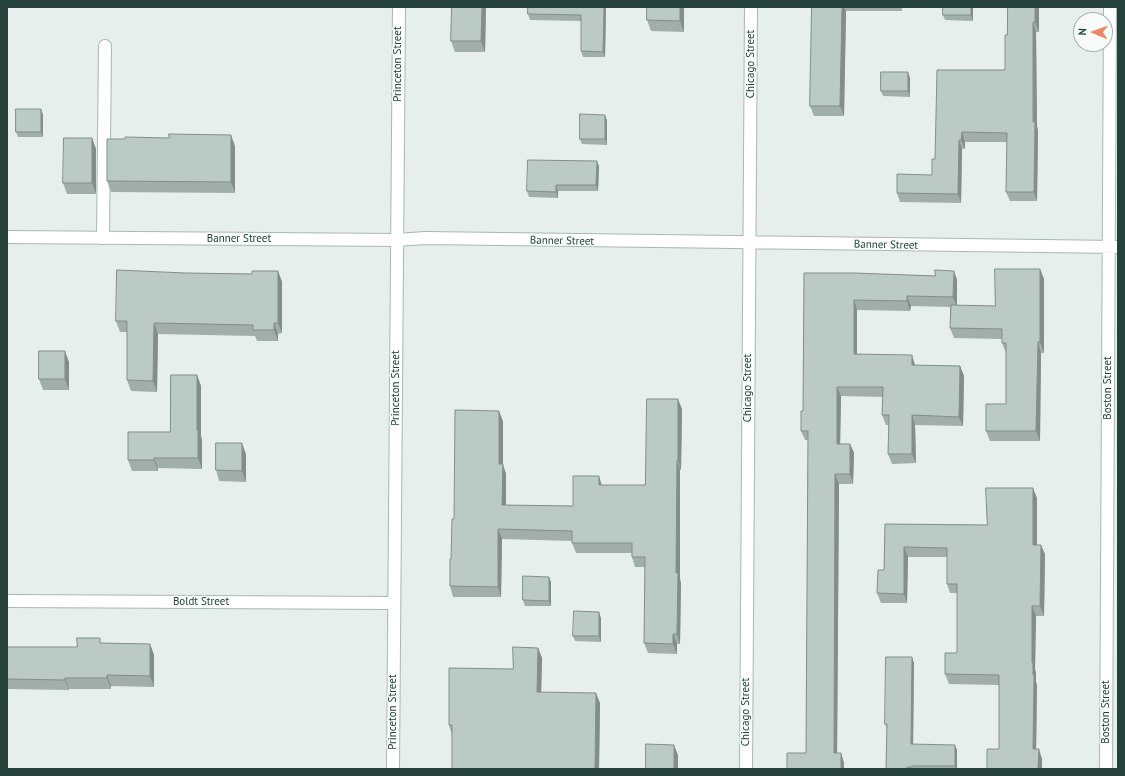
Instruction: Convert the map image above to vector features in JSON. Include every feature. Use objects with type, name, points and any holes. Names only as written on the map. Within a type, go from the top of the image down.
[{"type":"street","name":"Princeton Street","points":[[393,769],[399,7]]},
{"type":"street","name":"Chicago Street","points":[[746,769],[751,7]]},
{"type":"street","name":"Boston Street","points":[[1106,769],[1113,247],[1110,7]]},
{"type":"street","points":[[103,238],[105,46]]},
{"type":"street","name":"Banner Street","points":[[7,237],[397,240],[425,238],[711,243],[1113,247]]},
{"type":"street","name":"Boldt Street","points":[[7,601],[394,603]]},
{"type":"building","points":[[452,7],[482,7],[481,41],[451,41]]},
{"type":"building","points":[[528,7],[604,7],[603,52],[581,51],[581,15],[528,14]]},
{"type":"building","points":[[647,7],[680,7],[680,21],[647,20]]},
{"type":"building","points":[[812,7],[842,7],[840,106],[810,106]]},
{"type":"building","points":[[943,7],[971,7],[971,15],[943,15]]},
{"type":"building","points":[[1008,7],[1035,7],[1035,22],[1033,22],[1033,122],[1035,122],[1034,192],[1006,192],[1007,133],[962,132],[961,140],[959,140],[958,194],[897,193],[897,174],[932,175],[932,159],[935,159],[937,70],[1005,70],[1005,35],[1007,35]]},
{"type":"building","points":[[881,72],[908,72],[908,91],[881,91]]},
{"type":"building","points":[[16,109],[41,109],[41,132],[16,132]]},
{"type":"building","points":[[580,114],[605,115],[605,139],[580,139]]},
{"type":"building","points":[[169,134],[231,135],[231,182],[107,181],[107,139],[125,139],[125,137],[169,138]]},
{"type":"building","points":[[64,138],[92,138],[92,183],[63,183]]},
{"type":"building","points":[[528,160],[597,161],[596,185],[556,185],[556,192],[527,191]]},
{"type":"building","points":[[995,269],[1040,269],[1040,342],[1038,342],[1036,431],[986,431],[986,404],[1006,404],[1006,343],[1002,343],[1002,329],[950,328],[951,305],[995,306]]},
{"type":"building","points":[[117,270],[252,274],[252,271],[278,271],[278,323],[274,323],[274,330],[253,330],[253,325],[154,323],[153,381],[127,380],[127,321],[116,321]]},
{"type":"building","points":[[935,270],[954,271],[953,297],[907,296],[907,301],[854,300],[854,354],[912,355],[912,365],[960,366],[959,417],[912,415],[912,454],[888,454],[889,415],[882,415],[883,387],[837,387],[837,444],[850,444],[850,474],[835,474],[834,753],[841,753],[841,769],[787,769],[787,753],[806,753],[808,431],[801,431],[801,411],[803,411],[804,273],[935,276]]},
{"type":"building","points":[[39,351],[65,351],[65,379],[39,379]]},
{"type":"building","points":[[171,375],[197,375],[198,458],[154,458],[154,460],[128,460],[128,432],[170,432]]},
{"type":"building","points":[[647,399],[678,399],[676,573],[678,573],[677,634],[673,634],[673,644],[644,643],[645,557],[632,557],[632,543],[572,543],[572,531],[498,529],[498,587],[450,586],[452,519],[454,519],[455,410],[499,411],[499,464],[503,464],[502,505],[573,506],[573,476],[599,476],[599,485],[645,485]]},
{"type":"building","points":[[216,443],[242,443],[242,471],[216,470]]},
{"type":"building","points":[[986,488],[1033,488],[1033,545],[1041,545],[1040,606],[1032,606],[1032,663],[1034,675],[1033,749],[1039,749],[1038,769],[987,769],[987,749],[999,749],[999,675],[945,674],[945,653],[957,653],[957,584],[947,584],[947,548],[904,547],[904,594],[877,593],[878,570],[884,570],[885,524],[987,525]]},
{"type":"building","points":[[523,576],[549,577],[549,601],[523,600]]},
{"type":"building","points":[[574,611],[599,612],[599,636],[573,636]]},
{"type":"building","points":[[77,638],[100,638],[100,643],[150,644],[150,676],[107,675],[107,678],[65,678],[65,680],[7,679],[7,647],[77,647]]},
{"type":"building","points":[[513,647],[538,648],[537,692],[596,693],[595,769],[452,769],[452,725],[449,725],[449,668],[513,669]]},
{"type":"building","points":[[886,657],[912,657],[911,744],[955,745],[955,766],[912,766],[907,767],[907,769],[886,769]]},
{"type":"building","points":[[646,744],[674,745],[674,769],[646,769]]}]
